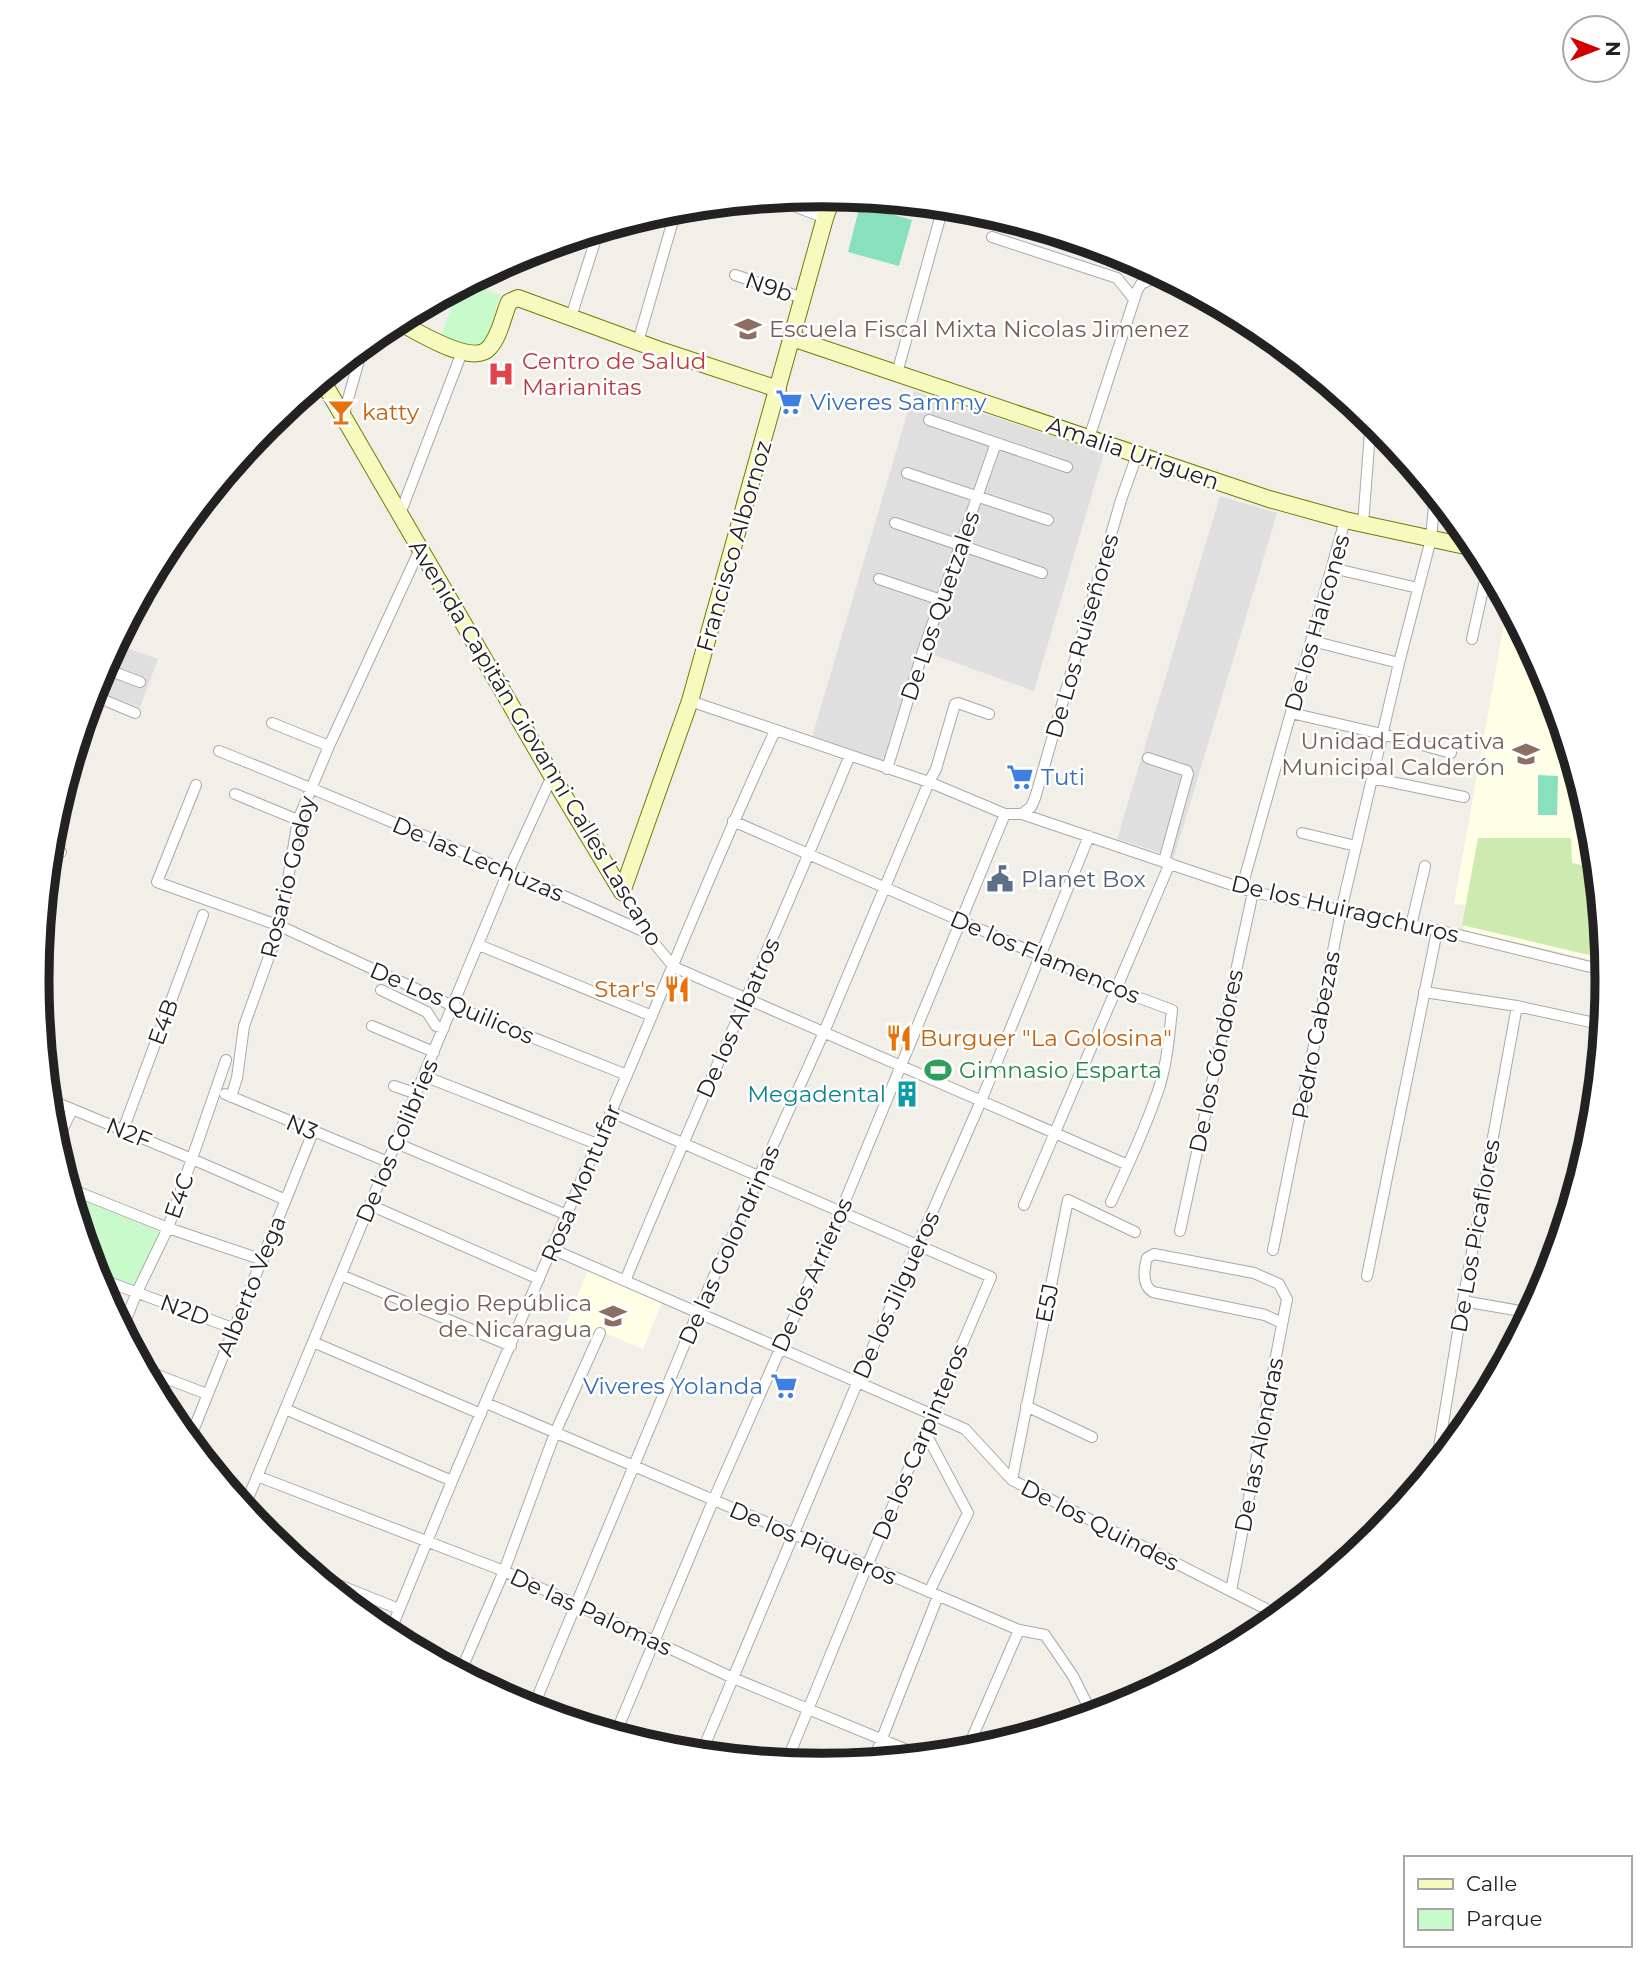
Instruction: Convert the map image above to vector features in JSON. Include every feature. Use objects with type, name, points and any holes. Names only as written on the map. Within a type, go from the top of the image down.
[{"type":"street","name":"Francisco Albornoz","points":[[622,892],[690,701],[829,207]]},
{"type":"street","points":[[799,208],[825,218]]},
{"type":"street","points":[[897,373],[940,218]]},
{"type":"street","points":[[638,342],[673,222]]},
{"type":"street","points":[[992,237],[1117,278],[1134,299]]},
{"type":"street","points":[[571,317],[595,241]]},
{"type":"street","name":"N9b","points":[[735,275],[803,298]]},
{"type":"street","points":[[1089,438],[1134,299],[1141,284],[1150,280]]},
{"type":"street","points":[[410,327],[462,352],[475,354],[487,350],[499,331],[508,303],[515,298],[778,389]]},
{"type":"street","name":"Amalia Uriguen","points":[[792,338],[1269,499],[1345,520],[1462,545]]},
{"type":"street","points":[[400,514],[462,352]]},
{"type":"street","points":[[343,417],[358,362]]},
{"type":"street","name":"Avenida Capitán Giovanni Calles Lascano","points":[[326,388],[645,932],[674,967],[1128,1165]]},
{"type":"street","points":[[929,420],[1067,467]]},
{"type":"street","points":[[1363,524],[1370,435]]},
{"type":"street","name":"De Los Quetzales","points":[[887,769],[908,698],[996,443]]},
{"type":"street","name":"De Los Ruiseñores","points":[[1022,814],[1031,807],[1035,798],[1121,500],[1137,456]]},
{"type":"street","points":[[907,473],[1048,520]]},
{"type":"street","name":"Pedro Cabezas","points":[[1273,1250],[1341,911],[1431,539],[1434,507]]},
{"type":"street","name":"De los Halcones","points":[[1247,890],[1345,520]]},
{"type":"street","points":[[895,523],[1042,573]]},
{"type":"street","name":"Rosario Godoy","points":[[231,1097],[237,1078],[244,1026],[280,926],[298,820],[310,787],[420,549]]},
{"type":"street","points":[[1332,568],[1418,588]]},
{"type":"street","points":[[879,579],[941,600]]},
{"type":"street","points":[[1472,639],[1485,582]]},
{"type":"street","points":[[1312,641],[1399,663]]},
{"type":"street","points":[[113,672],[140,682]]},
{"type":"street","points":[[102,699],[135,713]]},
{"type":"street","name":"De los Huiragchuros","points":[[690,701],[929,782],[1005,814],[1022,814],[1247,890],[1455,934],[1595,968]]},
{"type":"street","name":"De las Golondrinas","points":[[537,1699],[698,1312],[824,1032],[936,769],[955,704],[989,714]]},
{"type":"street","points":[[1292,713],[1451,753]]},
{"type":"street","points":[[272,723],[329,746]]},
{"type":"street","name":"Rosa Montufar","points":[[393,1624],[674,967],[733,821],[775,731]]},
{"type":"street","points":[[219,751],[310,787]]},
{"type":"street","name":"De los Albatros","points":[[625,1281],[850,755]]},
{"type":"street","points":[[1024,1205],[1167,862],[1188,774],[1187,771],[1149,758]]},
{"type":"street","name":"De los Colibries","points":[[248,1498],[508,872],[552,776]]},
{"type":"street","points":[[1372,778],[1464,797]]},
{"type":"street","name":"De Los Quilicos","points":[[196,785],[157,882],[280,926],[453,1006],[627,1075]]},
{"type":"street","name":"De las Lechuzas","points":[[310,787],[645,932]]},
{"type":"street","points":[[235,794],[298,820]]},
{"type":"street","name":"De los Arrieros","points":[[618,1727],[713,1501],[840,1213],[1005,814]]},
{"type":"street","name":"De los Flamencos","points":[[733,821],[1116,989],[1172,1010],[1167,1051],[1158,1089],[1111,1202]]},
{"type":"street","points":[[1302,833],[1356,846]]},
{"type":"street","name":"De los Jilgueros","points":[[705,1744],[858,1381],[981,1101],[1089,836]]},
{"type":"street","points":[[1411,926],[1424,866]]},
{"type":"street","name":"De los Cóndores","points":[[1180,1231],[1247,890]]},
{"type":"street","name":"E4B","points":[[123,1130],[202,915]]},
{"type":"street","points":[[1367,1276],[1437,932]]},
{"type":"street","points":[[479,945],[652,1016]]},
{"type":"street","points":[[381,990],[427,1013],[436,1026],[444,1028]]},
{"type":"street","points":[[1424,992],[1517,1006],[1594,1023]]},
{"type":"street","name":"De Los Picaflores","points":[[1439,1447],[1517,1006]]},
{"type":"street","points":[[372,1026],[434,1052]]},
{"type":"street","name":"E4C","points":[[127,1318],[168,1228],[226,1060]]},
{"type":"street","points":[[424,1076],[597,1144]]},
{"type":"street","points":[[394,1086],[417,1094]]},
{"type":"street","name":"N3","points":[[216,1090],[388,1162]]},
{"type":"street","name":"N2F","points":[[60,1105],[192,1158],[286,1200]]},
{"type":"street","points":[[63,1128],[72,1110]]},
{"type":"street","points":[[611,1112],[918,1246]]},
{"type":"street","name":"Alberto Vega","points":[[193,1430],[313,1132]]},
{"type":"street","points":[[396,1143],[567,1214]]},
{"type":"street","points":[[78,1192],[168,1228],[263,1260]]},
{"type":"street","name":"E5J","points":[[1012,1480],[1068,1200],[1135,1232]]},
{"type":"street","points":[[370,1205],[539,1279]]},
{"type":"street","name":"De los Carpinteros","points":[[790,1753],[991,1277],[918,1246]]},
{"type":"street","points":[[552,1249],[933,1414]]},
{"type":"street","name":"De las Alondras","points":[[1231,1591],[1287,1299],[1279,1284],[1254,1273],[1154,1254],[1146,1260],[1145,1280],[1147,1289],[1153,1292],[1265,1315],[1282,1322]]},
{"type":"street","points":[[341,1275],[510,1346]]},
{"type":"street","name":"N2D","points":[[111,1283],[235,1329]]},
{"type":"street","points":[[1463,1301],[1521,1311]]},
{"type":"street","points":[[463,1665],[504,1571],[555,1433],[600,1333]]},
{"type":"street","name":"De los Piqueros","points":[[313,1342],[483,1409],[555,1433],[1019,1630],[1045,1635],[1073,1676],[1088,1707]]},
{"type":"street","points":[[158,1375],[207,1394]]},
{"type":"street","points":[[1026,1406],[1092,1437]]},
{"type":"street","points":[[285,1409],[452,1481]]},
{"type":"street","name":"De los Quindes","points":[[933,1414],[965,1429],[1012,1480],[1269,1610]]},
{"type":"street","points":[[877,1752],[934,1594],[968,1513],[925,1433]]},
{"type":"street","name":"De las Palomas","points":[[257,1476],[504,1571],[733,1678],[904,1749]]},
{"type":"street","points":[[343,1587],[399,1609]]},
{"type":"street","points":[[972,1739],[1019,1630]]},
{"type":"shaded area","points":[[914,391],[1104,453],[1034,691],[929,653],[894,764],[812,737]]},
{"type":"shaded area","points":[[1220,496],[1277,513],[1174,857],[1117,839]]},
{"type":"shaded area","name":"Unidad Educativa Municipal Calderón","points":[[1505,619],[1537,684],[1570,780],[1589,880],[1595,960],[1464,930],[1467,905],[1454,904]]},
{"type":"shaded area","points":[[125,647],[158,659],[140,707],[104,694]]},
{"type":"shaded area","name":"Colegio República de Nicaragua","points":[[588,1270],[662,1302],[643,1349],[598,1330],[591,1342],[563,1331]]},
{"type":"green space","points":[[859,208],[874,209],[912,220],[899,266],[848,252]]},
{"type":"green space","points":[[481,287],[500,295],[488,337],[480,348],[440,339],[454,301]]},
{"type":"green space","points":[[1538,775],[1558,776],[1557,815],[1538,815]]},
{"type":"green space","points":[[1478,838],[1571,838],[1572,863],[1587,866],[1595,956],[1462,925]]},
{"type":"green space","points":[[81,1200],[161,1232],[138,1289],[109,1278]]},
{"type":"place","name":"Escuela Fiscal Mixta Nicolas Jimenez","points":[[748,329]]},
{"type":"place","name":"Centro de Salud Marianitas","points":[[501,374]]},
{"type":"place","name":"Viveres Sammy","points":[[789,402]]},
{"type":"place","name":"katty","points":[[341,412]]},
{"type":"place","name":"Unidad Educativa Municipal Calderón","points":[[1526,754]]},
{"type":"place","name":"Tuti","points":[[1020,777]]},
{"type":"place","name":"Planet Box","points":[[1000,879]]},
{"type":"place","name":"Star's","points":[[677,989]]},
{"type":"place","name":"Burguer \"La Golosina\"","points":[[899,1038]]},
{"type":"place","name":"Gimnasio Esparta","points":[[938,1070]]},
{"type":"place","name":"Megadental","points":[[907,1094]]},
{"type":"place","name":"Colegio República de Nicaragua","points":[[613,1316]]},
{"type":"place","name":"Viveres Yolanda","points":[[784,1386]]}]
